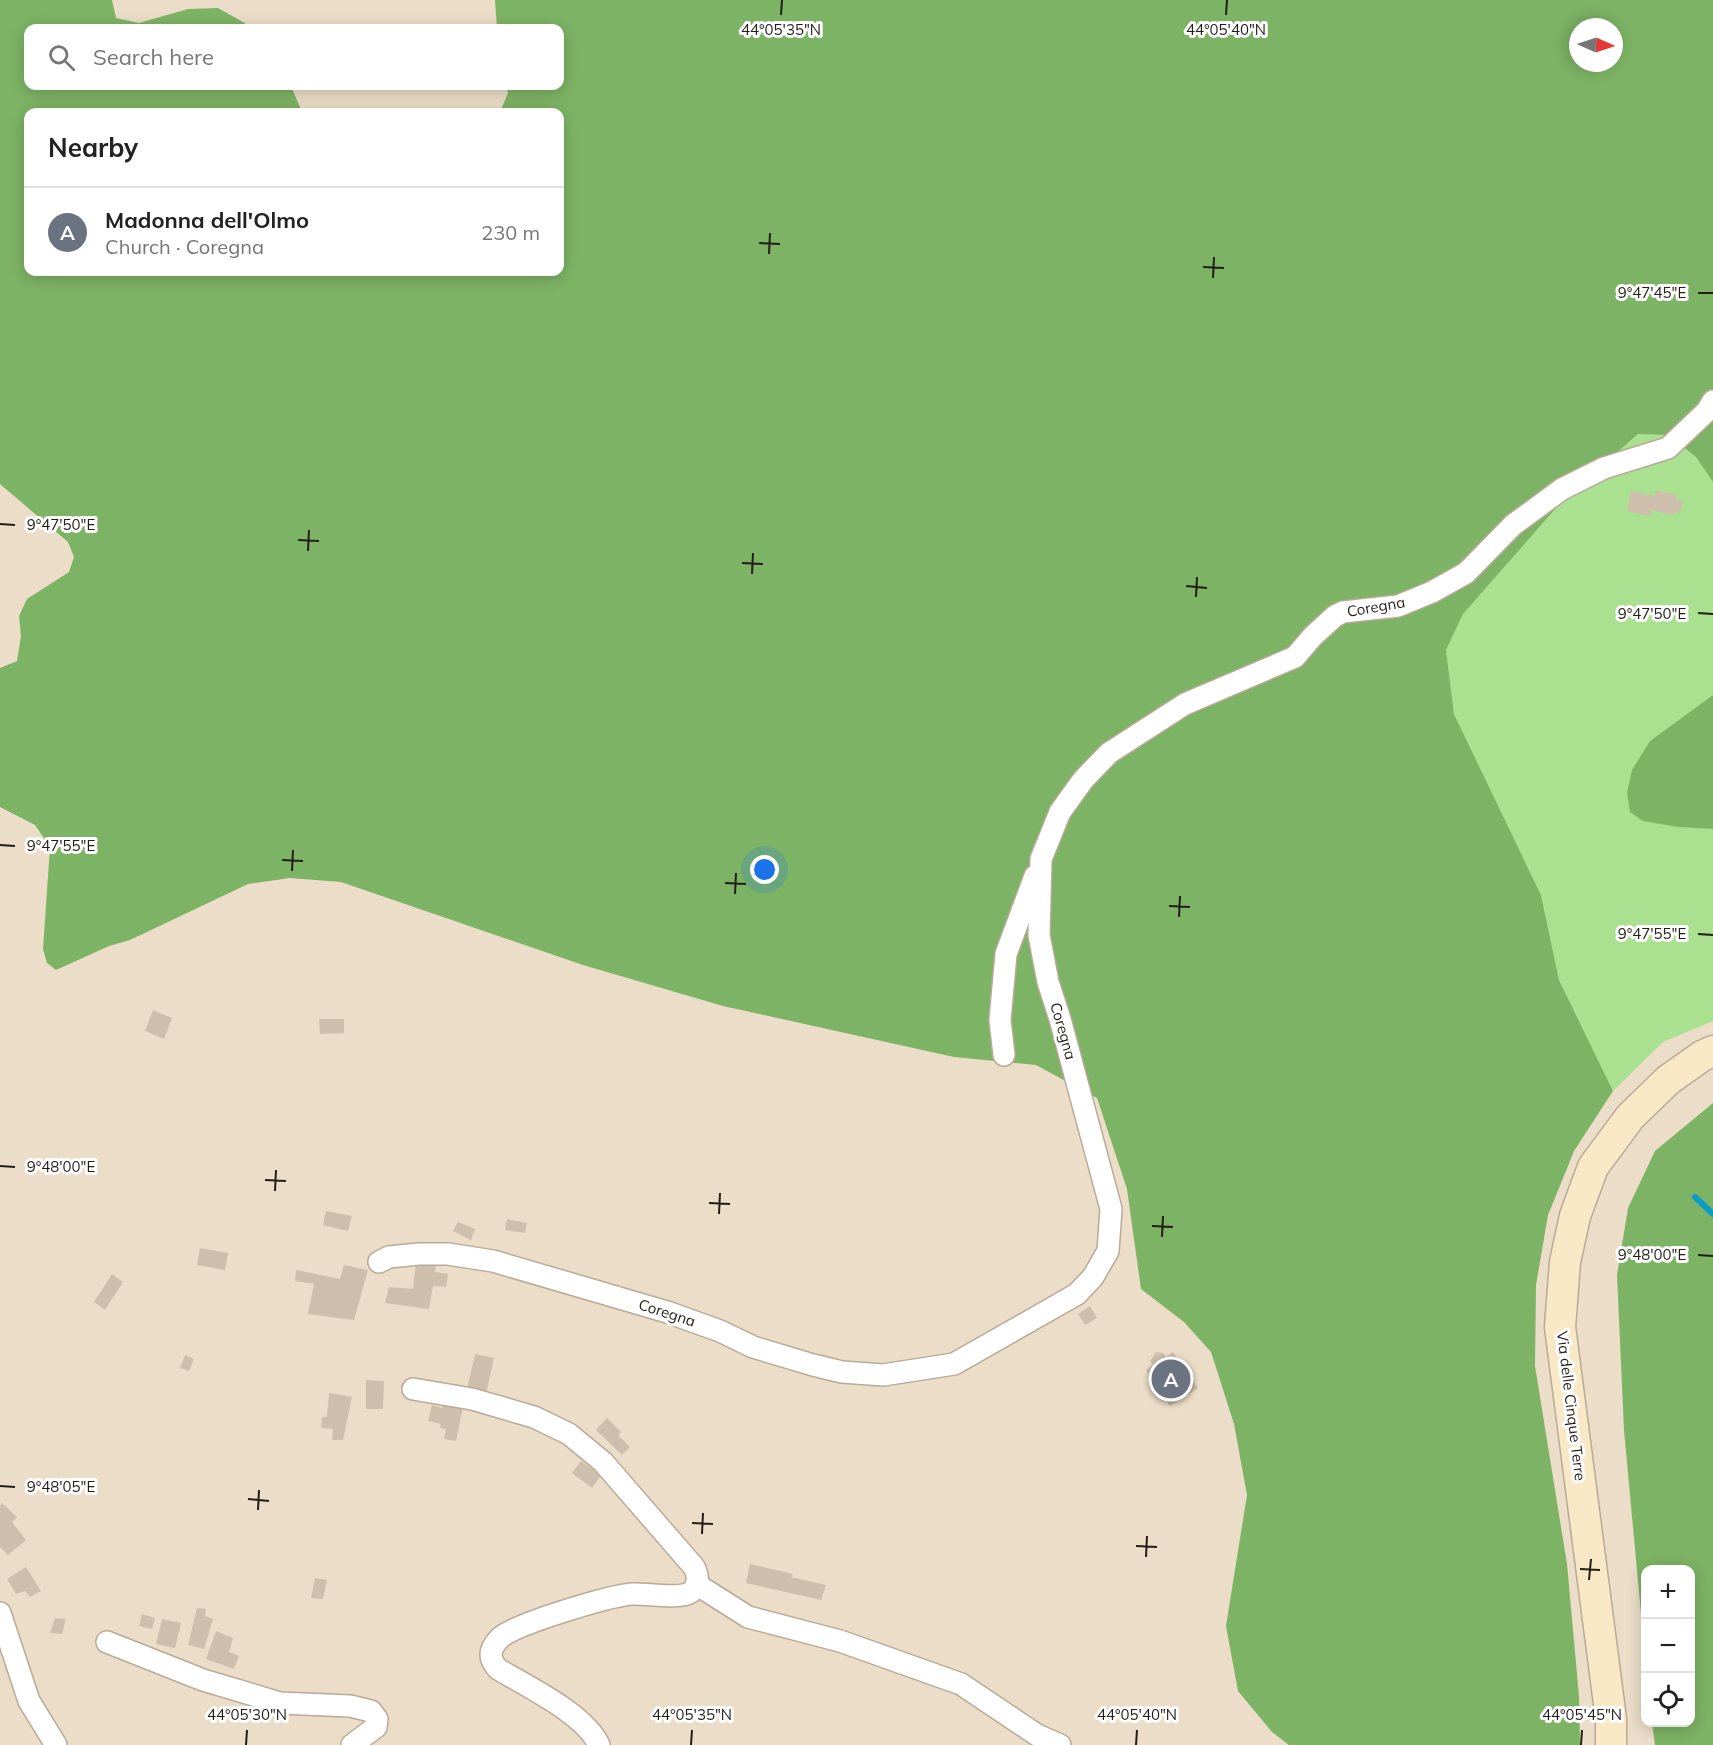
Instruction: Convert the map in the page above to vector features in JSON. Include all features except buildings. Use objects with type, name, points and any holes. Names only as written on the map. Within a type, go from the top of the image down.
[{"type":"main road","name":"Via delle Cinque Terre","points":[[1611,1745],[1611,1719],[1560,1327],[1565,1262],[1575,1216],[1593,1167],[1630,1117],[1661,1087],[1702,1056],[1713,1051]]},
{"type":"street","name":"Coregna","points":[[379,1262],[389,1257],[419,1254],[447,1254],[493,1261],[667,1311],[720,1331],[753,1347],[813,1365],[842,1372],[883,1375],[954,1364],[1068,1300],[1093,1277],[1108,1251],[1111,1209],[1048,982],[1039,935],[1041,859],[1060,812],[1083,780],[1109,753],[1185,704],[1295,657],[1313,636],[1335,616],[1343,612],[1398,606],[1432,592],[1466,573],[1513,525],[1562,489],[1604,468],[1668,448],[1707,411],[1713,402]]},
{"type":"street","points":[[1004,1055],[1000,1020],[1006,954],[1041,859]]},
{"type":"street","points":[[413,1389],[482,1402],[534,1417],[569,1434],[603,1462],[698,1575],[692,1591],[683,1595],[631,1594],[570,1609],[506,1634],[493,1646],[492,1662],[498,1669],[578,1718],[594,1734],[599,1745]]},
{"type":"street","points":[[696,1584],[748,1617],[840,1641],[961,1684],[1038,1735],[1060,1745]]},
{"type":"street","points":[[0,1613],[29,1701],[56,1745]]},
{"type":"street","points":[[107,1642],[203,1680],[280,1703],[350,1706],[371,1711],[377,1719],[376,1727],[352,1745]]},
{"type":"green space","points":[[0,0],[112,0],[116,18],[139,23],[188,9],[218,8],[246,24],[24,24],[24,90],[293,90],[300,108],[24,108],[24,276],[564,276],[564,108],[502,108],[507,90],[564,90],[564,24],[497,24],[495,0],[1713,0],[1713,482],[1696,457],[1668,435],[1638,434],[1564,499],[1463,614],[1446,650],[1454,714],[1541,895],[1559,980],[1613,1091],[1574,1151],[1548,1215],[1536,1285],[1535,1366],[1567,1564],[1579,1696],[1580,1745],[1289,1745],[1272,1732],[1238,1691],[1226,1626],[1247,1495],[1234,1424],[1211,1352],[1184,1322],[1141,1289],[1127,1189],[1097,1098],[1036,1065],[954,1057],[723,1006],[583,965],[341,882],[290,878],[248,884],[130,940],[109,946],[56,970],[47,963],[43,949],[50,847],[35,825],[0,807],[0,668],[17,661],[21,636],[19,616],[27,599],[69,572],[74,557],[68,542],[0,484]]},
{"type":"green space","points":[[1638,434],[1668,435],[1696,457],[1713,482],[1713,695],[1650,741],[1678,827],[1713,829],[1713,1021],[1663,1042],[1613,1091],[1559,980],[1541,895],[1454,714],[1446,650],[1463,614],[1564,499]]},
{"type":"green space","points":[[1713,695],[1713,829],[1678,827],[1643,821],[1630,812],[1627,793],[1632,770],[1650,741]]},
{"type":"green space","points":[[1713,1103],[1713,1745],[1655,1745],[1653,1727],[1695,1727],[1695,1565],[1641,1565],[1641,1614],[1624,1430],[1617,1275],[1628,1208],[1655,1151]]},
{"type":"waterway","points":[[1695,1197],[1713,1214]]},
{"type":"place","name":"Madonna dell'Olmo","points":[[1171,1379]]}]
